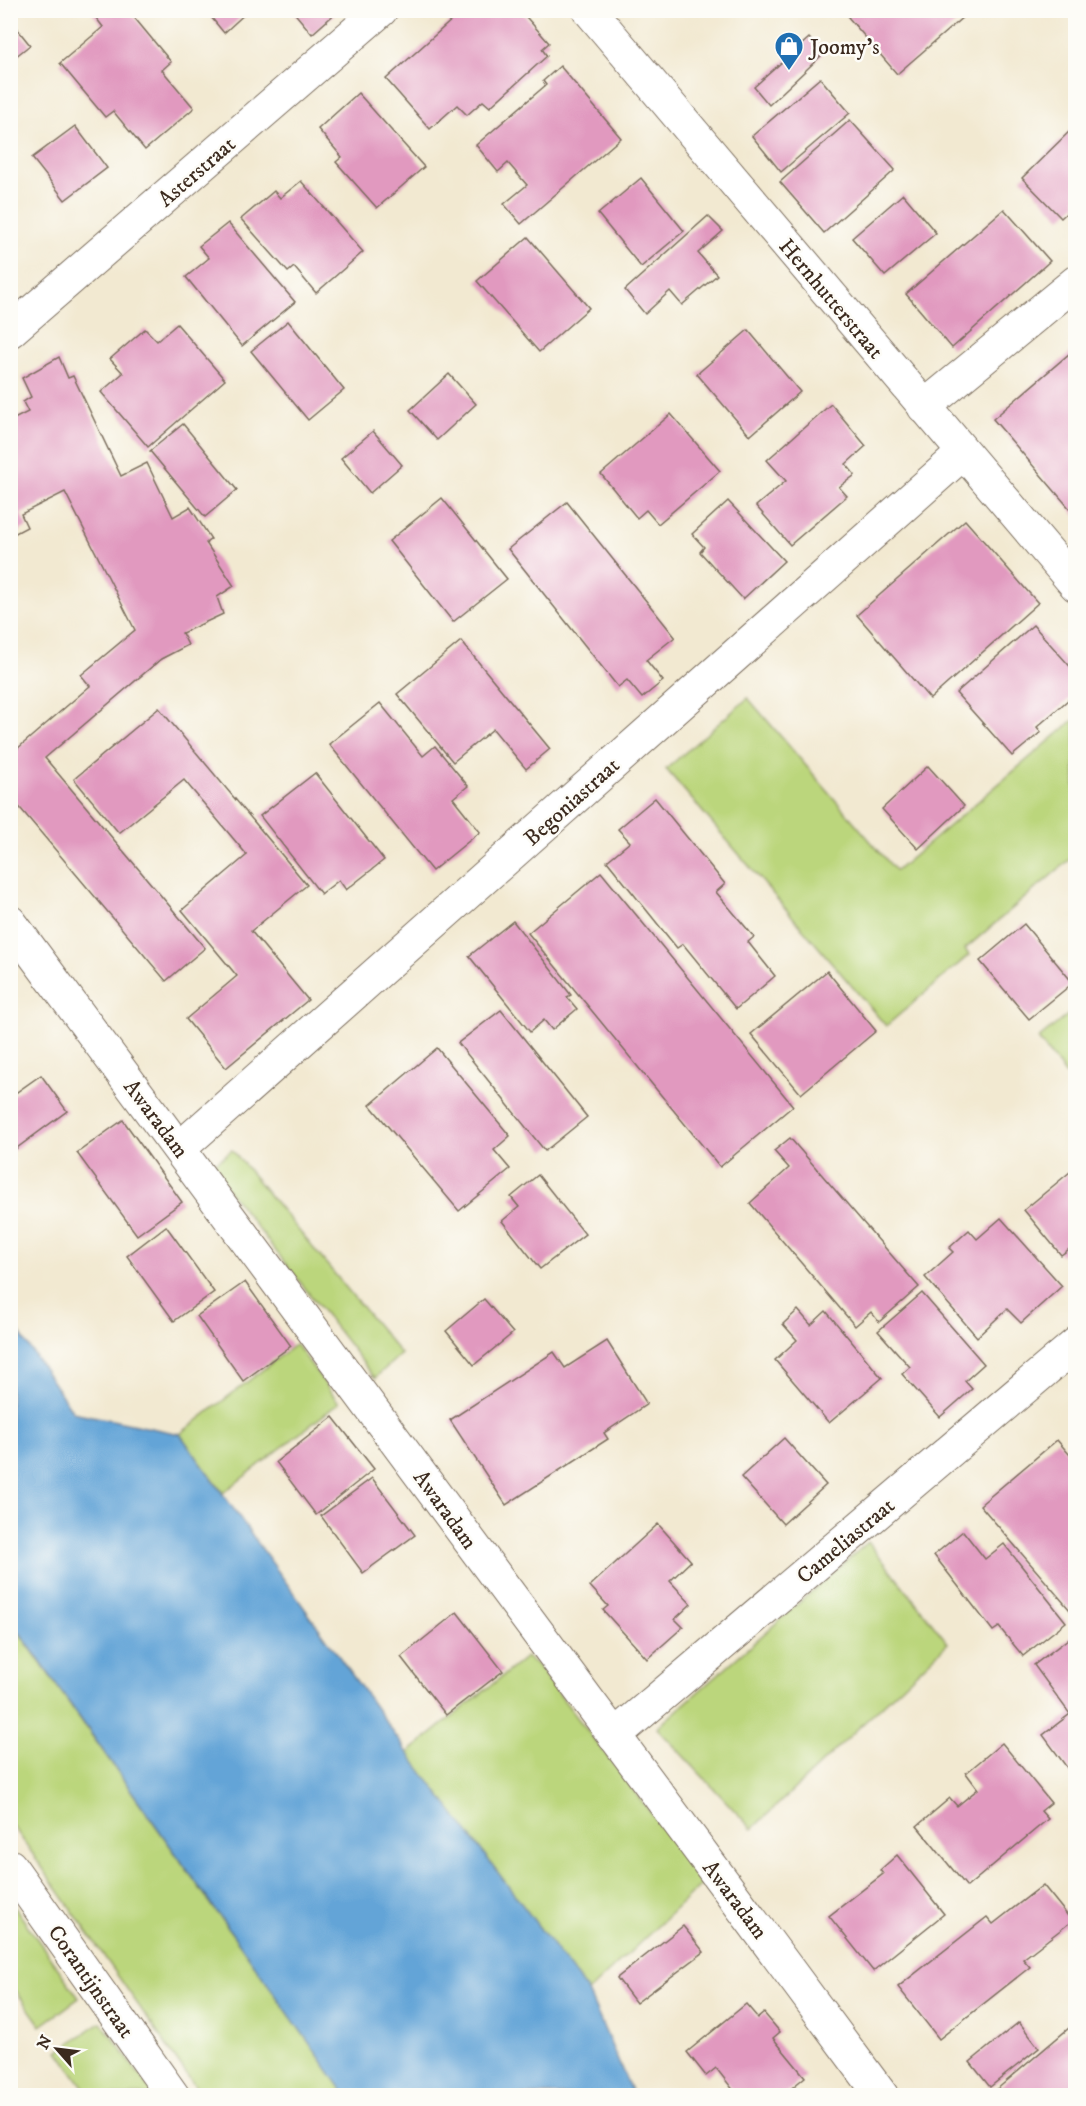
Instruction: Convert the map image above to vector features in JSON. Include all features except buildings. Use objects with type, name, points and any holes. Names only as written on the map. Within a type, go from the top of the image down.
[{"type":"street","name":"Asterstraat","points":[[10,331],[381,10]]},
{"type":"street","name":"Hernhutterstraat","points":[[589,10],[962,454],[1076,585]]},
{"type":"street","points":[[924,407],[1076,282]]},
{"type":"street","name":"Begoniastraat","points":[[180,1148],[962,454]]},
{"type":"street","name":"Awaradam","points":[[10,922],[882,2096]]},
{"type":"street","name":"Cameliastraat","points":[[614,1736],[1076,1344]]},
{"type":"street","name":"Corantijnstraat","points":[[10,1866],[173,2096]]},
{"type":"green space","points":[[748,698],[896,871],[1075,719],[1075,855],[965,949],[969,955],[886,1026],[666,769]]},
{"type":"green space","points":[[1075,1009],[1075,1086],[1038,1039]]},
{"type":"green space","points":[[232,1150],[401,1354],[375,1378],[210,1167]]},
{"type":"green space","points":[[296,1344],[339,1403],[223,1493],[180,1434]]},
{"type":"green space","points":[[868,1542],[948,1643],[752,1829],[657,1728]]},
{"type":"green space","points":[[10,1620],[346,2095],[201,2095],[11,1823]]},
{"type":"green space","points":[[526,1657],[536,1664],[704,1882],[588,1992],[408,1753]]},
{"type":"green space","points":[[11,1902],[79,1998],[41,2026],[11,1984]]},
{"type":"green space","points":[[101,2022],[154,2095],[89,2095],[58,2051]]},
{"type":"water","points":[[10,1319],[73,1412],[180,1434],[408,1753],[588,1992],[633,2095],[346,2095],[11,1620]]},
{"type":"place","name":"Joomy's","points":[[789,72]]}]
